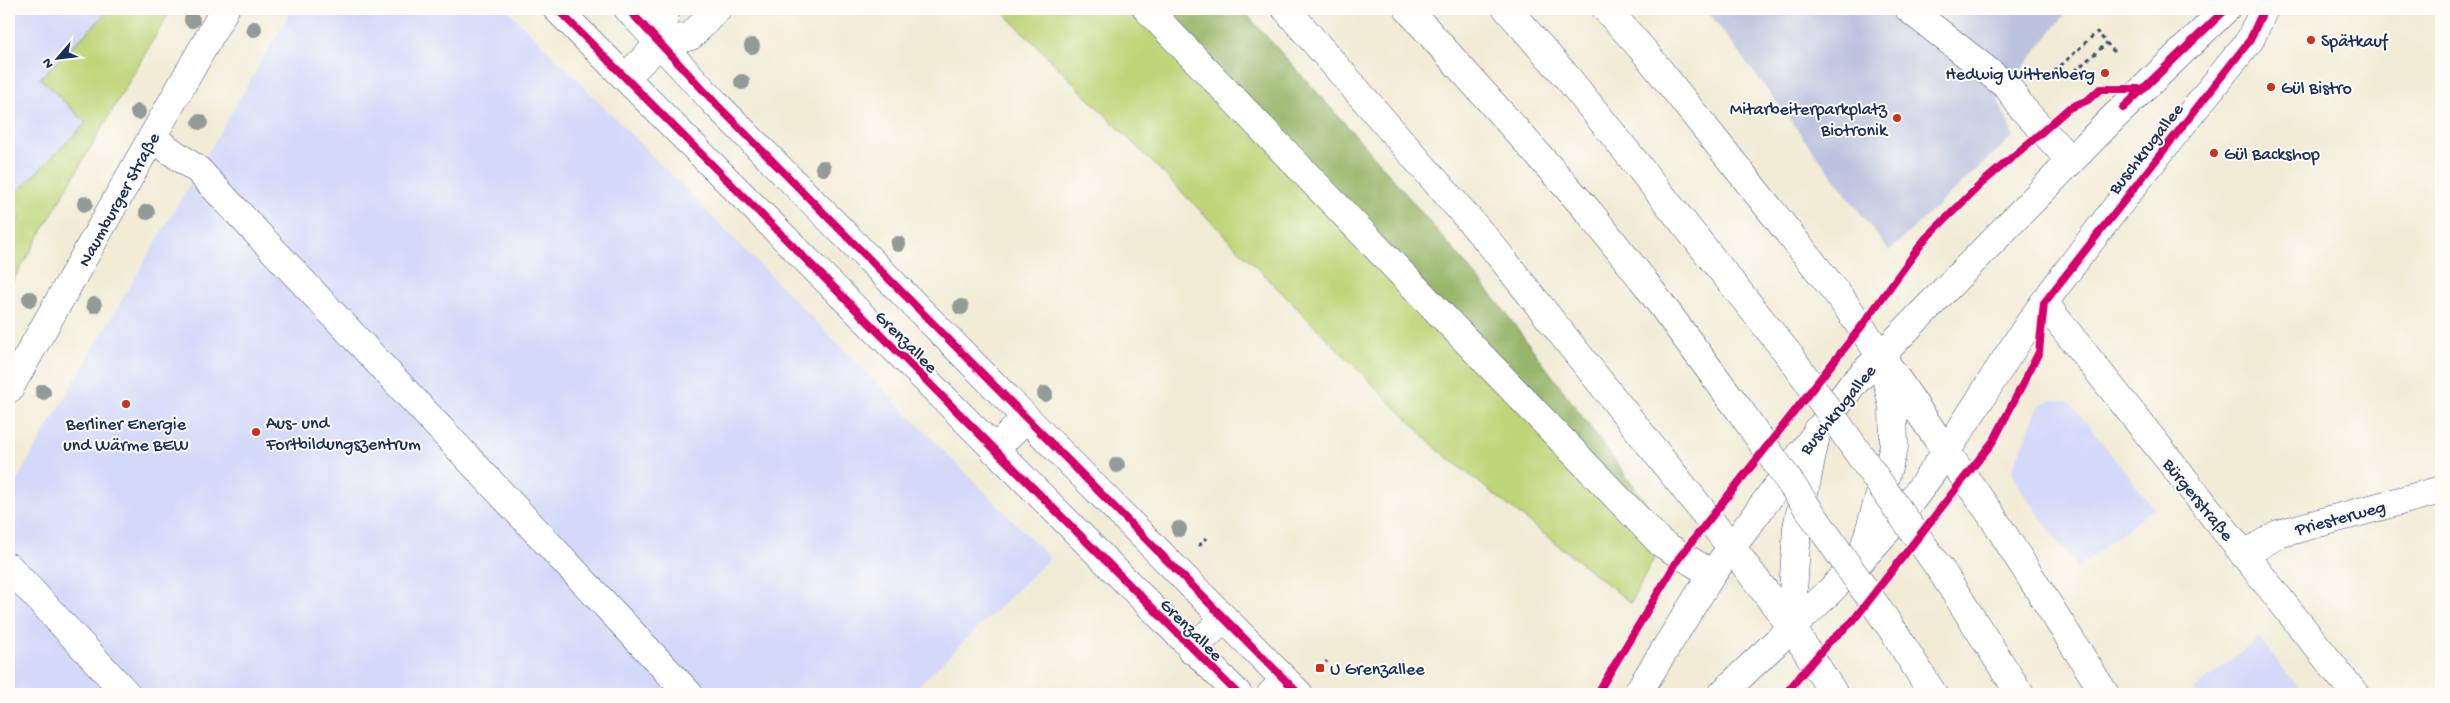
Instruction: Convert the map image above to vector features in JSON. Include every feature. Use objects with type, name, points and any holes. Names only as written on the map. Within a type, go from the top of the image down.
[{"type":"main road","name":"Naumburger Straße","points":[[9,389],[226,9]]},
{"type":"main road","name":"Grenzallee","points":[[557,9],[1191,650],[1238,694]]},
{"type":"main road","name":"Grenzallee","points":[[628,9],[717,105],[1224,618],[1285,690]]},
{"type":"main road","points":[[660,44],[665,12],[668,9]]},
{"type":"main road","points":[[626,77],[660,44],[691,36],[717,9]]},
{"type":"main road","points":[[1147,9],[1661,542],[1712,574]]},
{"type":"main road","points":[[1286,9],[1492,246],[1792,626],[1834,694]]},
{"type":"main road","points":[[1408,9],[1590,213],[1643,280],[1741,412],[1894,632],[1933,694]]},
{"type":"main road","points":[[1507,9],[1567,77],[1790,356],[1942,572],[2020,694]]},
{"type":"main road","points":[[1606,9],[1644,52],[1843,301],[1990,513],[2105,694]]},
{"type":"main road","points":[[1909,9],[2008,87],[2022,108],[2071,161]]},
{"type":"main road","name":"Buschkrugallee","points":[[1638,694],[1712,574],[1852,385],[2071,161],[2226,9]]},
{"type":"main road","name":"Buschkrugallee","points":[[1722,694],[1840,582],[1890,527],[1947,452],[1998,368],[2044,303],[2250,40],[2264,9]]},
{"type":"main road","points":[[152,138],[198,170],[690,694]]},
{"type":"main road","name":"Bürgerstraße","points":[[2044,303],[2355,694]]},
{"type":"main road","points":[[1861,559],[1894,448],[1893,407],[1881,356]]},
{"type":"main road","points":[[994,450],[1026,418]]},
{"type":"main road","points":[[1792,626],[1797,528],[1817,430]]},
{"type":"main road","name":"Priesterweg","points":[[2244,555],[2278,534],[2441,490]]},
{"type":"main road","points":[[9,567],[127,694]]},
{"type":"main road","points":[[1191,650],[1224,618]]},
{"type":"path","points":[[2022,108],[2050,74],[2097,32],[2117,55]]},
{"type":"path","points":[[2069,76],[2107,43]]},
{"type":"path","points":[[1200,546],[1206,538]]},
{"type":"path","points":[[1320,668],[1327,661]]},
{"type":"shaded area","points":[[9,9],[171,9],[9,288]]},
{"type":"shaded area","points":[[292,9],[507,9],[1050,558],[910,694],[9,694],[9,493]]},
{"type":"shaded area","name":"Mitarbeiterparkplatz Biotronik","points":[[1706,9],[2069,9],[1998,100],[2013,136],[1889,251]]},
{"type":"shaded area","points":[[2050,400],[2069,401],[2154,508],[2077,568],[2017,484],[2012,471],[2039,405]]},
{"type":"shaded area","points":[[2259,638],[2304,694],[2196,694],[2193,690]]},
{"type":"green space","points":[[111,9],[171,9],[9,288],[9,230],[20,219],[9,207],[9,200],[86,123],[40,78]]},
{"type":"green space","points":[[1000,9],[1136,9],[1660,546],[1631,603],[1437,449]]},
{"type":"green space","points":[[1155,9],[1242,9],[1365,146],[1496,300],[1659,520],[1652,528]]},
{"type":"cycle path","points":[[557,9],[1238,694]]},
{"type":"cycle path","points":[[628,9],[717,105],[1299,694]]},
{"type":"cycle path","points":[[2123,108],[2226,9]]},
{"type":"cycle path","points":[[1785,694],[1829,642],[1852,622],[1994,440],[2039,352],[2044,303],[2250,40],[2264,9]]},
{"type":"cycle path","points":[[1597,694],[1679,558],[1861,327],[1925,239],[1982,183],[2069,108],[2088,100],[2100,89],[2143,89]]},
{"type":"place","name":"Spätkauf","points":[[2311,40]]},
{"type":"place","name":"Hedwig Wittenberg","points":[[2105,73]]},
{"type":"place","name":"Gül Bistro","points":[[2271,87]]},
{"type":"place","name":"Mitarbeiterparkplatz Biotronik","points":[[1897,118]]},
{"type":"place","name":"Gül Backshop","points":[[2214,153]]},
{"type":"place","name":"Berliner Energie und Wärme BEW","points":[[126,404]]},
{"type":"place","name":"Aus- und Fortbildungszentrum","points":[[256,432]]},
{"type":"place","name":"U Grenzallee","points":[[1320,668]]}]
